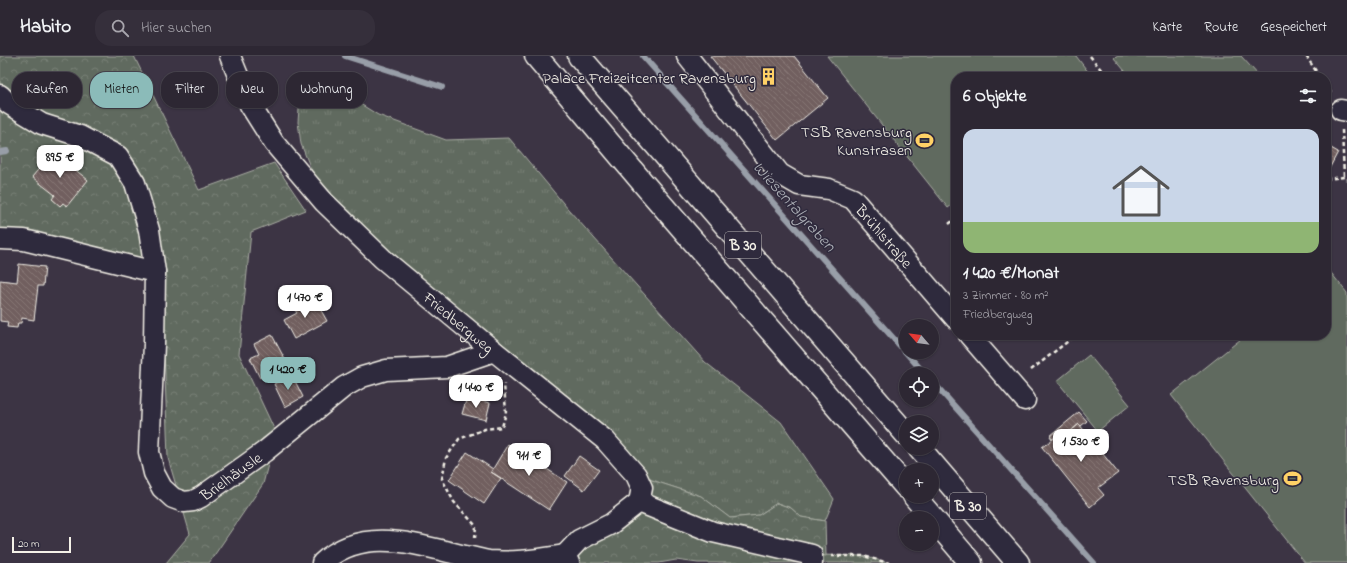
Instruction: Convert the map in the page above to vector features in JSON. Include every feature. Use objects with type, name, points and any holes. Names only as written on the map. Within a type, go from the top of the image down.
[{"type":"highway","name":"B 30","points":[[536,56],[648,189],[899,479]]},
{"type":"highway","name":"B 30","points":[[579,56],[899,426]]},
{"type":"highway","name":"B 30","points":[[924,455],[1018,563]]},
{"type":"highway","name":"B 30","points":[[920,503],[971,563]]},
{"type":"street","name":"Friedbergweg","points":[[230,56],[250,105],[274,143],[324,202],[384,259],[498,355],[605,440],[636,475],[642,488],[639,502]]},
{"type":"street","name":"Brühlstraße","points":[[687,56],[780,174],[799,185],[829,189],[853,199],[951,313]]},
{"type":"street","points":[[0,95],[9,104],[42,124],[80,136],[118,156],[135,183],[149,230],[155,272],[24,240],[0,239]]},
{"type":"street","name":"Brielhäusle","points":[[155,272],[154,344],[149,452],[154,473],[162,488],[173,498],[184,502],[197,499],[217,487],[264,452],[344,387],[362,377],[386,370],[447,367],[498,355]]},
{"type":"street","points":[[973,340],[1025,400]]},
{"type":"street","points":[[322,563],[348,546],[367,541],[406,543],[488,561],[518,562],[567,559],[579,540],[611,524],[639,502],[713,532],[812,555],[819,559]]},
{"type":"path","points":[[1090,56],[1103,72]]},
{"type":"path","points":[[1306,56],[1317,72]]},
{"type":"path","points":[[1331,178],[1344,177],[1347,180]]},
{"type":"path","points":[[1031,370],[1070,340]]},
{"type":"path","points":[[469,557],[476,538],[476,526],[454,502],[442,479],[446,458],[459,439],[485,429],[502,427],[506,414],[498,355]]},
{"type":"path","points":[[819,559],[845,555],[863,556],[889,563]]},
{"type":"green space","points":[[0,56],[134,56],[142,72],[90,72],[90,108],[153,108],[153,95],[199,190],[274,163],[306,210],[251,232],[239,354],[276,433],[263,484],[209,563],[166,563],[190,534],[168,458],[161,264],[0,245]]},
{"type":"green space","name":"TSB Ravensburg Kunstrasen","points":[[827,56],[1076,56],[1088,72],[951,72],[951,206],[948,208]]},
{"type":"green space","points":[[1116,56],[1241,56],[1255,72],[1126,72],[1114,58]]},
{"type":"green space","points":[[367,108],[378,115],[446,140],[509,138],[568,209],[705,362],[781,422],[834,499],[825,521],[801,517],[791,508],[777,503],[759,515],[730,518],[701,496],[636,475],[324,202],[301,144],[298,122],[299,109]]},
{"type":"green space","name":"TSB Ravensburg","points":[[1331,273],[1347,293],[1347,563],[1305,563],[1171,395],[1240,340],[1331,340]]},
{"type":"green space","points":[[1089,355],[1130,405],[1098,431],[1057,381]]},
{"type":"green space","points":[[636,475],[701,496],[730,518],[759,515],[777,503],[791,508],[801,517],[825,521],[826,556],[820,555],[812,563],[698,563],[676,560],[659,563],[558,563],[639,502]]},
{"type":"green space","points":[[820,555],[863,556],[889,563],[812,563]]},
{"type":"building","name":"Palace Freizeitcenter Ravensburg","points":[[710,56],[794,56],[828,98],[777,140]]},
{"type":"building","points":[[1331,148],[1338,152],[1331,165]]},
{"type":"building","points":[[53,152],[88,180],[67,206],[63,203],[60,206],[52,199],[55,195],[32,177]]},
{"type":"building","points":[[19,264],[45,267],[43,286],[38,286],[34,320],[22,318],[21,323],[18,323],[17,328],[7,327],[8,322],[0,321],[0,280],[17,282]]},
{"type":"building","points":[[306,300],[310,309],[318,305],[327,321],[294,339],[284,320],[297,313],[293,307]]},
{"type":"building","points":[[272,335],[290,369],[270,380],[267,374],[260,378],[250,358],[259,354],[254,344]]},
{"type":"building","points":[[292,375],[303,397],[285,407],[274,384]]},
{"type":"building","points":[[467,397],[490,403],[486,420],[462,414]]},
{"type":"building","points":[[1079,412],[1087,421],[1081,426],[1079,424],[1059,441],[1056,437],[1052,439],[1050,436]]},
{"type":"building","points":[[1079,424],[1118,473],[1098,488],[1104,495],[1090,507],[1042,447],[1056,437],[1059,441]]},
{"type":"building","points":[[508,444],[567,482],[549,510],[491,472]]},
{"type":"building","points":[[467,452],[493,469],[491,472],[501,478],[484,504],[449,480]]},
{"type":"building","points":[[579,456],[599,470],[584,490],[565,476]]},
{"type":"waterway","name":"Wiesentalgraben","points":[[345,56],[442,87]]},
{"type":"waterway","name":"Wiesentalgraben","points":[[643,56],[919,367]]},
{"type":"waterway","points":[[0,152],[7,151]]},
{"type":"waterway","name":"Wiesentalgraben","points":[[939,389],[1094,563]]},
{"type":"place","name":"Palace Freizeitcenter Ravensburg","points":[[769,77]]},
{"type":"place","name":"TSB Ravensburg Kunstrasen","points":[[925,140]]},
{"type":"place","name":"TSB Ravensburg","points":[[1292,479]]}]
